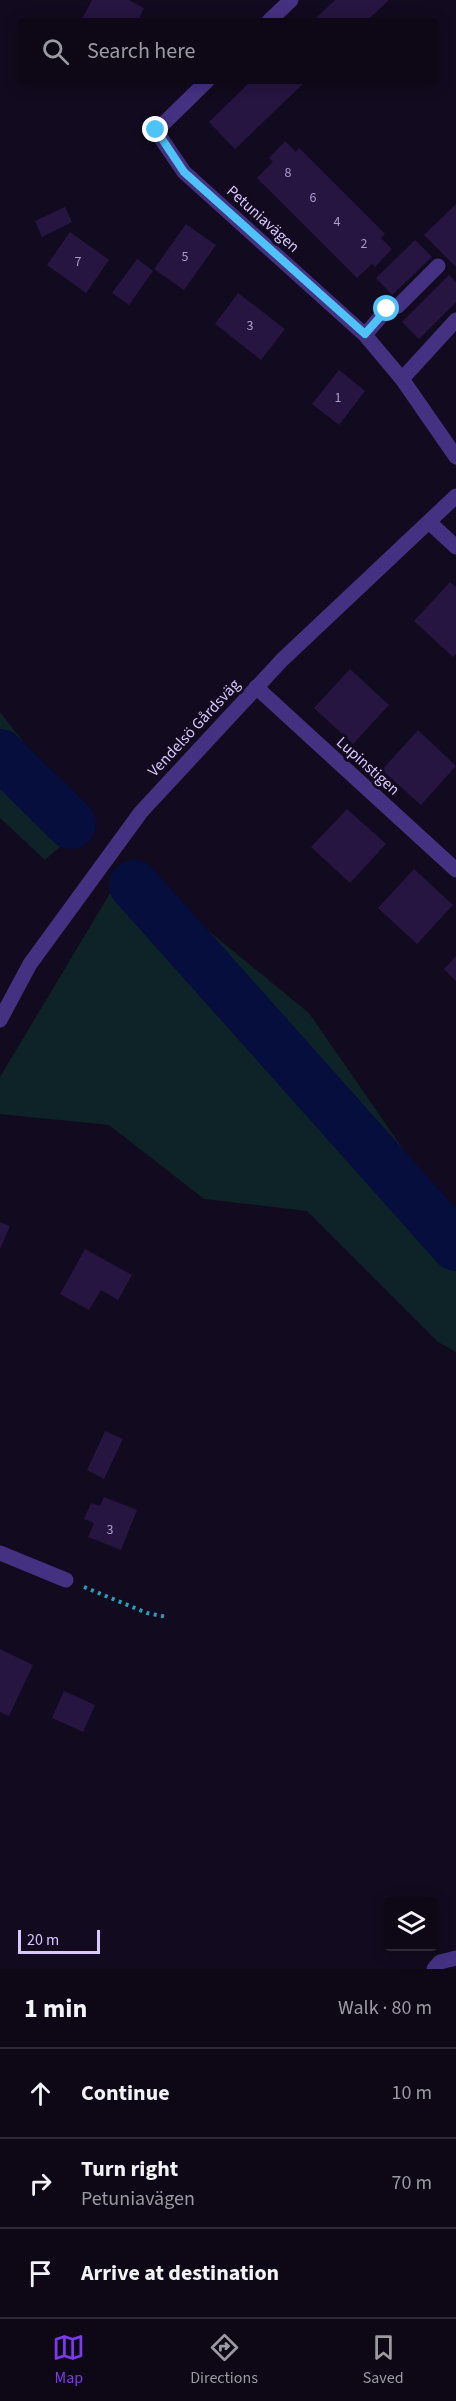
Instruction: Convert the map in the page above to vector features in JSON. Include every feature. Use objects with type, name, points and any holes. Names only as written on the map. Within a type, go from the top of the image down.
[{"type":"street","points":[[272,18],[291,0]]},
{"type":"street","name":"Petuniavägen","points":[[204,84],[156,130],[184,172],[365,334],[402,379],[456,457]]},
{"type":"street","points":[[365,334],[387,309],[398,306],[438,266]]},
{"type":"street","points":[[402,379],[456,320]]},
{"type":"street","name":"Vendelsö Gårdsväg","points":[[0,1020],[30,964],[141,812],[282,660],[456,496]]},
{"type":"street","points":[[429,522],[456,547]]},
{"type":"street","name":"Lupinstigen","points":[[256,687],[456,870]]},
{"type":"street","points":[[0,1553],[66,1580]]},
{"type":"street","points":[[434,1969],[440,1962],[456,1958]]},
{"type":"path","points":[[66,1580],[147,1613],[167,1617]]},
{"type":"green space","points":[[0,712],[87,823],[45,860],[0,818]]},
{"type":"green space","points":[[112,890],[178,906],[309,1013],[439,1201],[456,1208],[456,1352],[438,1342],[307,1211],[204,1199],[109,1125],[0,1114],[0,1077]]},
{"type":"building","points":[[92,0],[129,0],[144,8],[139,18],[83,18]]},
{"type":"building","points":[[335,0],[389,0],[370,18],[316,18]]},
{"type":"building","points":[[248,84],[303,84],[235,149],[209,122]]},
{"type":"building","points":[[285,141],[296,152],[299,148],[385,234],[381,238],[392,249],[375,267],[372,264],[357,278],[257,178],[273,162],[269,158]]},
{"type":"building","points":[[456,204],[456,267],[424,235]]},
{"type":"building","points":[[65,207],[72,222],[42,237],[35,221]]},
{"type":"building","points":[[186,224],[216,245],[184,290],[154,269]]},
{"type":"building","points":[[70,232],[109,260],[86,293],[47,265]]},
{"type":"building","points":[[415,240],[432,257],[392,295],[376,278]]},
{"type":"building","points":[[137,259],[153,271],[129,305],[112,293]]},
{"type":"building","points":[[449,275],[456,282],[456,302],[419,339],[402,322]]},
{"type":"building","points":[[238,293],[285,329],[261,360],[215,324]]},
{"type":"building","points":[[339,370],[365,391],[339,425],[312,404]]},
{"type":"building","points":[[450,582],[456,587],[456,654],[453,657],[414,621]]},
{"type":"building","points":[[350,669],[389,705],[353,744],[314,708]]},
{"type":"building","points":[[418,730],[456,766],[421,805],[382,770]]},
{"type":"building","points":[[347,809],[386,844],[350,883],[311,847]]},
{"type":"building","points":[[414,869],[453,905],[417,944],[378,908]]},
{"type":"building","points":[[456,956],[456,981],[444,969]]},
{"type":"building","points":[[0,1222],[10,1226],[0,1249]]},
{"type":"building","points":[[85,1249],[132,1275],[118,1300],[101,1290],[89,1310],[60,1294]]},
{"type":"building","points":[[105,1431],[123,1439],[104,1479],[87,1470]]},
{"type":"building","points":[[104,1497],[137,1510],[121,1550],[88,1537],[94,1523],[84,1519],[91,1503],[100,1506]]},
{"type":"building","points":[[0,1649],[33,1665],[9,1716],[0,1712]]},
{"type":"building","points":[[64,1691],[95,1705],[83,1732],[52,1718]]},
{"type":"waterway","points":[[0,754],[71,824]]},
{"type":"waterway","points":[[134,885],[456,1246]]},
{"type":"route","points":[[156,130],[184,172],[365,334],[387,309]]}]
